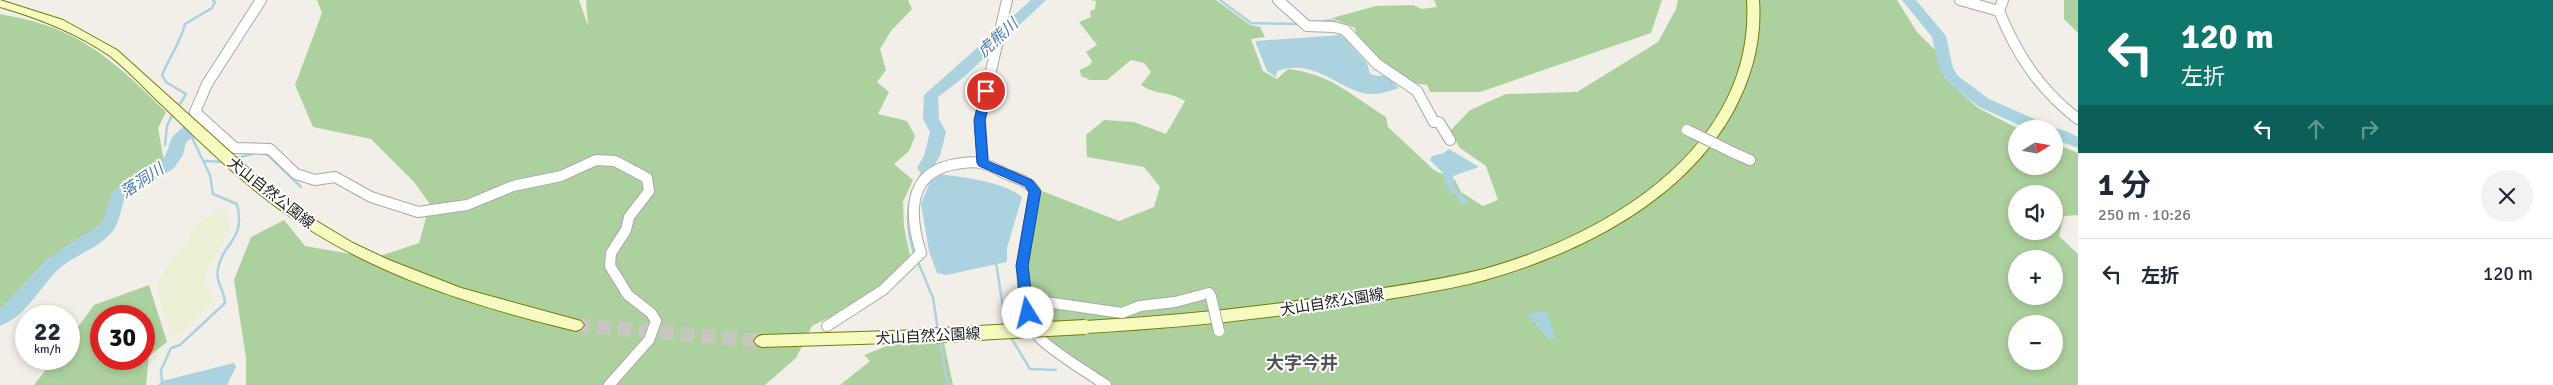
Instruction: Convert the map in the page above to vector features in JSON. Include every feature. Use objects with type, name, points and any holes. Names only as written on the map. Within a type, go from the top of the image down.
[{"type":"main road","name":"犬山自然公園線","points":[[762,341],[924,336],[1085,327],[1223,316],[1317,305],[1444,283],[1519,263],[1589,232],[1639,204],[1678,174],[1704,148],[1733,103],[1744,74],[1751,47],[1753,0]]},
{"type":"main road","name":"犬山自然公園線","points":[[0,3],[40,16],[84,35],[113,53],[244,174],[322,232],[394,271],[431,285],[505,308],[576,325]]},
{"type":"street","points":[[261,0],[207,84],[195,112],[235,148],[270,149],[296,174],[315,180],[335,177],[371,196],[418,212],[467,205],[513,186],[561,176],[596,160],[615,161],[647,178],[649,191],[629,217],[626,230],[611,252],[610,266],[628,295],[651,313],[656,321],[649,340],[610,385]]},
{"type":"street","points":[[983,163],[980,120],[1007,0]]},
{"type":"street","points":[[1278,0],[1307,26],[1334,27],[1345,30],[1376,64],[1417,91],[1434,122],[1439,122],[1450,140]]},
{"type":"street","points":[[1960,0],[1999,11]]},
{"type":"street","points":[[2003,0],[1999,11],[2014,46],[2033,78],[2046,94],[2078,119]]},
{"type":"street","points":[[1687,130],[1750,160]]},
{"type":"street","points":[[827,326],[883,290],[915,258],[912,215],[915,197],[931,171],[948,164],[983,163],[1028,183],[1035,191],[1022,266],[1025,299],[1031,326],[1039,338],[1106,385]]},
{"type":"street","points":[[1025,299],[1122,313],[1140,306],[1175,302],[1209,293],[1219,331]]},
{"type":"green space","points":[[317,0],[579,0],[588,26],[586,0],[908,0],[912,9],[891,31],[880,49],[886,70],[877,82],[889,92],[878,114],[907,121],[915,136],[909,151],[894,164],[913,180],[903,202],[904,226],[910,256],[897,273],[862,301],[812,326],[796,358],[765,385],[246,385],[246,358],[234,280],[251,237],[284,220],[305,246],[374,258],[419,243],[430,204],[414,182],[371,139],[313,127],[295,85],[322,13]]},
{"type":"green space","points":[[1090,0],[1216,0],[1250,25],[1260,27],[1265,37],[1251,39],[1263,71],[1277,79],[1288,69],[1303,72],[1317,76],[1340,87],[1386,117],[1388,127],[1434,170],[1455,180],[1461,192],[1483,206],[1498,200],[1486,166],[1460,148],[1450,131],[1470,110],[1506,94],[1577,92],[1658,42],[1676,9],[1678,0],[1897,0],[1917,32],[1936,51],[1945,78],[1978,108],[2008,123],[2008,175],[2063,175],[2063,147],[2078,153],[2078,215],[2064,216],[2063,220],[2063,185],[2008,185],[2008,240],[2063,240],[2078,254],[2078,385],[1110,385],[1048,339],[1031,307],[1026,266],[1042,191],[1119,221],[1154,207],[1160,187],[1144,167],[1087,157],[1086,135],[1104,120],[1134,122],[1166,134],[1185,101],[1173,95],[1152,91],[1141,85],[1151,72],[1144,63],[1131,60],[1107,80],[1090,80],[1081,76],[1080,70],[1090,65],[1092,61],[1086,52],[1097,45],[1079,22],[1091,17],[1090,11],[1095,9],[1096,1]]},
{"type":"green space","points":[[1434,0],[1662,0],[1651,33],[1480,92],[1430,92],[1427,85],[1409,81],[1390,71],[1372,57],[1359,43],[1355,28],[1332,18],[1376,6],[1413,5],[1422,9],[1437,7]]},
{"type":"green space","points":[[2064,0],[2078,0],[2078,33],[2064,19]]},
{"type":"green space","points":[[0,14],[40,23],[80,40],[111,61],[166,112],[158,128],[164,161],[137,176],[122,188],[112,205],[110,215],[89,235],[56,254],[29,289],[0,309]]},
{"type":"green space","points":[[220,209],[227,211],[230,226],[229,232],[207,269],[205,279],[214,298],[210,305],[183,332],[171,335],[158,294],[158,283],[172,259],[188,243],[190,233],[200,222]]},
{"type":"green space","points":[[149,285],[167,342],[155,351],[155,305],[94,305]]},
{"type":"green space","points":[[90,310],[90,370],[148,370],[146,385],[34,385],[46,370],[80,370],[80,324]]},
{"type":"green space","points":[[944,343],[953,385],[840,385],[870,361],[864,355],[892,344]]},
{"type":"water","points":[[1341,35],[1345,39],[1350,38],[1354,43],[1350,44],[1367,63],[1370,74],[1377,76],[1387,75],[1399,88],[1376,94],[1364,93],[1318,72],[1305,69],[1292,68],[1277,71],[1276,77],[1267,71],[1255,41]]},
{"type":"water","points":[[1449,149],[1479,167],[1453,176],[1454,186],[1469,203],[1466,205],[1460,204],[1456,195],[1447,187],[1442,172],[1430,160],[1432,156],[1444,153]]},
{"type":"water","points":[[939,174],[994,184],[1022,197],[1007,248],[1007,262],[946,275],[937,273],[929,251],[921,204],[932,177]]},
{"type":"water","points":[[1544,311],[1548,314],[1555,339],[1548,339],[1528,314]]},
{"type":"water","points":[[234,363],[236,367],[227,385],[158,385],[162,381]]},
{"type":"waterway","points":[[178,107],[186,94],[166,82],[162,75],[181,37],[185,24],[212,8],[215,2],[213,0]]},
{"type":"waterway","name":"虎熊川","points":[[933,174],[925,168],[932,156],[938,132],[931,119],[931,95],[959,74],[1039,0]]},
{"type":"waterway","points":[[1220,0],[1251,23],[1299,24]]},
{"type":"waterway","points":[[1909,0],[1939,36],[1946,68],[1953,79],[1984,103],[2023,120]]},
{"type":"waterway","points":[[1317,22],[1331,20],[1341,24]]},
{"type":"waterway","points":[[165,145],[167,126],[173,113]]},
{"type":"waterway","name":"落洞川","points":[[0,319],[17,305],[53,264],[104,230],[111,221],[118,196],[168,164],[175,155],[179,139],[193,130],[196,122]]},
{"type":"waterway","points":[[162,381],[161,370],[171,348],[180,345],[225,303],[217,274],[224,252],[233,240],[239,226],[237,204],[213,194],[210,175],[193,140],[192,132]]},
{"type":"waterway","points":[[2063,137],[2078,143]]},
{"type":"waterway","points":[[234,159],[255,153]]},
{"type":"waterway","points":[[261,153],[268,155],[301,187]]},
{"type":"waterway","points":[[204,161],[224,162]]},
{"type":"waterway","points":[[918,180],[925,168]]},
{"type":"waterway","points":[[913,189],[910,197],[908,222],[914,254]]},
{"type":"waterway","points":[[918,262],[933,298],[938,330]]},
{"type":"waterway","points":[[996,262],[1003,307],[1003,328]]},
{"type":"waterway","points":[[1010,336],[1030,369],[1056,370]]},
{"type":"waterway","points":[[940,340],[946,377],[950,385]]},
{"type":"tunnel","points":[[576,325],[762,341]]},
{"type":"district","name":"大字今井","points":[[1302,363]]},
{"type":"route","points":[[986,91],[980,120],[983,163],[1028,183],[1033,186],[1035,191],[1022,266],[1028,313]]}]
